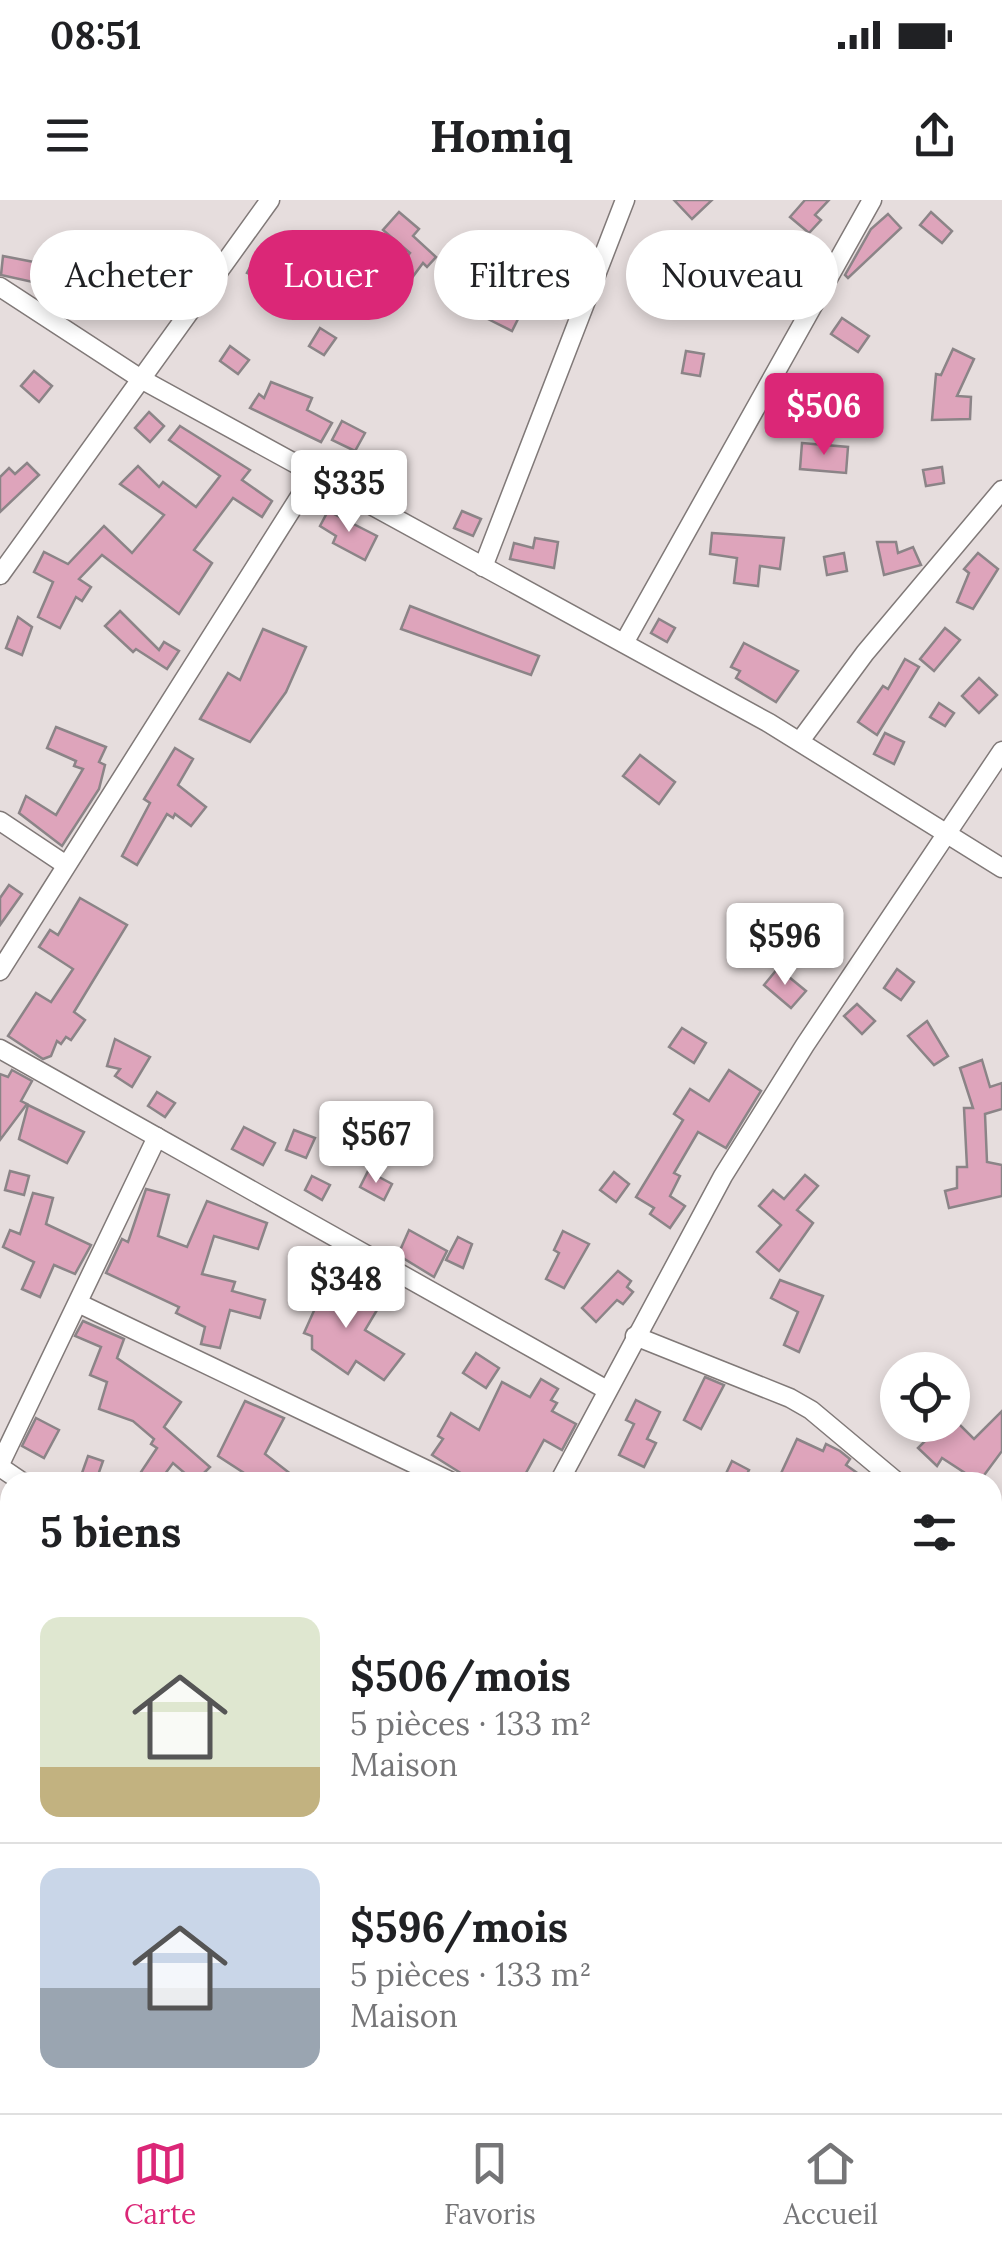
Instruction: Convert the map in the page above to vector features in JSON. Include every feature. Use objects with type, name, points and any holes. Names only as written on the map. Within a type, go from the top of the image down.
[{"type":"street","points":[[4,563],[270,200]]},
{"type":"street","points":[[483,567],[625,200]]},
{"type":"street","points":[[624,643],[872,200]]},
{"type":"street","points":[[0,287],[141,379],[800,741],[1002,868]]},
{"type":"street","points":[[0,971],[314,474]]},
{"type":"street","points":[[800,741],[865,653],[1002,490]]},
{"type":"street","points":[[564,1472],[723,1176],[1002,751]]},
{"type":"street","points":[[0,820],[66,865]]},
{"type":"street","points":[[0,1049],[607,1390]]},
{"type":"street","points":[[0,1466],[157,1137]]},
{"type":"street","points":[[78,1304],[431,1472]]},
{"type":"street","points":[[635,1336],[790,1398],[811,1410],[885,1472]]},
{"type":"building","points":[[674,200],[712,200],[692,219]]},
{"type":"building","points":[[805,200],[829,200],[815,215],[821,220],[812,230],[805,230],[790,217]]},
{"type":"building","points":[[399,212],[419,229],[414,235],[414,230],[383,230]]},
{"type":"building","points":[[931,212],[952,231],[942,243],[920,225]]},
{"type":"building","points":[[888,214],[901,228],[848,278],[845,275],[871,229]]},
{"type":"building","points":[[414,237],[434,255],[427,267],[423,263],[414,275]]},
{"type":"building","points":[[3,256],[30,261],[30,281],[1,275]]},
{"type":"building","points":[[842,318],[869,336],[858,352],[831,334]]},
{"type":"building","points":[[490,320],[518,320],[512,331]]},
{"type":"building","points":[[320,328],[336,338],[324,355],[309,346]]},
{"type":"building","points":[[230,346],[249,360],[238,374],[220,361]]},
{"type":"building","points":[[953,349],[974,359],[957,396],[971,397],[970,419],[932,420],[936,374],[941,375]]},
{"type":"building","points":[[686,351],[704,354],[700,376],[682,373]]},
{"type":"building","points":[[34,371],[52,386],[39,402],[21,386]]},
{"type":"building","points":[[271,382],[312,398],[307,410],[332,423],[321,442],[250,408],[259,394],[264,398]]},
{"type":"building","points":[[149,412],[164,426],[150,442],[135,428]]},
{"type":"building","points":[[342,421],[365,433],[355,451],[332,440]]},
{"type":"building","points":[[180,426],[250,470],[242,480],[272,501],[262,517],[233,498],[194,550],[212,563],[179,614],[102,555],[79,579],[91,587],[82,601],[76,597],[60,628],[38,617],[53,582],[34,572],[44,552],[68,564],[104,526],[132,553],[164,515],[120,484],[138,466],[159,487],[163,482],[196,507],[220,476],[169,440]]},
{"type":"building","points":[[802,443],[848,447],[846,473],[800,469]]},
{"type":"building","points":[[27,463],[39,475],[0,512],[0,477],[9,468],[15,474]]},
{"type":"building","points":[[942,467],[944,483],[926,486],[923,470]]},
{"type":"building","points":[[328,511],[377,536],[365,560],[333,543],[336,536],[320,526]]},
{"type":"building","points":[[462,511],[481,519],[473,536],[454,528]]},
{"type":"building","points":[[712,533],[784,538],[780,569],[760,566],[758,586],[734,583],[737,558],[710,554]]},
{"type":"building","points":[[535,538],[558,542],[554,568],[510,559],[514,543],[533,548]]},
{"type":"building","points":[[877,542],[896,542],[898,553],[913,547],[921,565],[884,575]]},
{"type":"building","points":[[844,553],[847,571],[827,575],[824,557]]},
{"type":"building","points":[[978,553],[998,569],[973,609],[957,602],[969,573],[964,569]]},
{"type":"building","points":[[410,606],[539,656],[531,675],[401,629]]},
{"type":"building","points":[[120,611],[159,650],[164,642],[179,651],[167,669],[136,649],[133,652],[105,626]]},
{"type":"building","points":[[18,617],[32,627],[22,655],[6,648]]},
{"type":"building","points":[[659,619],[675,628],[667,642],[651,633]]},
{"type":"building","points":[[945,628],[960,640],[934,671],[920,659]]},
{"type":"building","points":[[263,629],[306,647],[286,692],[250,742],[200,719],[228,673],[240,680]]},
{"type":"building","points":[[744,643],[798,671],[776,702],[736,678],[740,671],[731,667]]},
{"type":"building","points":[[905,659],[919,667],[877,735],[858,722],[883,686],[888,689]]},
{"type":"building","points":[[979,678],[997,695],[979,713],[962,696]]},
{"type":"building","points":[[939,703],[954,713],[945,726],[930,717]]},
{"type":"building","points":[[56,727],[106,747],[99,762],[105,765],[99,789],[62,846],[19,813],[26,796],[56,815],[83,769],[74,766],[76,761],[47,748]]},
{"type":"building","points":[[885,733],[904,742],[894,764],[874,754]]},
{"type":"building","points":[[175,748],[193,759],[178,785],[206,807],[191,826],[175,814],[173,818],[167,814],[137,865],[122,856],[150,803],[144,799]]},
{"type":"building","points":[[640,755],[675,782],[659,804],[623,776]]},
{"type":"building","points":[[9,885],[22,894],[0,925],[0,898]]},
{"type":"building","points":[[80,898],[127,925],[74,1012],[85,1020],[71,1040],[66,1037],[61,1044],[57,1041],[51,1056],[43,1059],[8,1036],[36,993],[51,1002],[73,969],[39,947],[50,930],[58,935]]},
{"type":"building","points":[[778,968],[806,991],[791,1008],[764,985]]},
{"type":"building","points":[[897,969],[914,982],[901,1000],[884,988]]},
{"type":"building","points":[[857,1004],[875,1021],[862,1034],[844,1016]]},
{"type":"building","points":[[927,1021],[948,1056],[934,1065],[908,1036]]},
{"type":"building","points":[[682,1028],[706,1043],[694,1063],[669,1047]]},
{"type":"building","points":[[115,1039],[150,1057],[132,1087],[115,1076],[120,1069],[107,1066]]},
{"type":"building","points":[[982,1060],[990,1087],[1002,1083],[1002,1109],[985,1114],[987,1162],[1002,1165],[1002,1196],[949,1208],[945,1191],[957,1188],[957,1167],[967,1167],[964,1108],[973,1108],[960,1068]]},
{"type":"building","points":[[12,1070],[32,1081],[21,1101],[27,1104],[0,1140],[0,1074],[8,1077]]},
{"type":"building","points":[[729,1070],[761,1091],[726,1148],[698,1132],[674,1173],[680,1176],[670,1196],[685,1206],[670,1228],[650,1214],[654,1208],[636,1197],[683,1120],[674,1114],[690,1089],[709,1101]]},
{"type":"building","points":[[157,1092],[175,1103],[165,1117],[148,1106]]},
{"type":"building","points":[[28,1105],[84,1132],[67,1163],[19,1139]]},
{"type":"building","points":[[244,1127],[275,1143],[263,1165],[232,1149]]},
{"type":"building","points":[[294,1130],[315,1138],[306,1158],[286,1150]]},
{"type":"building","points":[[10,1171],[29,1176],[24,1195],[5,1190]]},
{"type":"building","points":[[368,1171],[392,1184],[384,1200],[360,1187]]},
{"type":"building","points":[[614,1172],[629,1184],[616,1202],[600,1190]]},
{"type":"building","points":[[805,1175],[818,1186],[797,1210],[813,1223],[779,1271],[757,1252],[781,1225],[759,1206],[773,1190],[784,1199]]},
{"type":"building","points":[[312,1176],[330,1185],[322,1200],[305,1190]]},
{"type":"building","points":[[146,1189],[169,1195],[158,1236],[187,1247],[207,1201],[267,1223],[258,1249],[214,1236],[202,1274],[235,1282],[232,1291],[265,1300],[260,1318],[230,1310],[220,1348],[201,1344],[205,1327],[176,1313],[179,1307],[106,1273],[122,1239],[128,1242]]},
{"type":"building","points":[[33,1193],[53,1198],[46,1224],[91,1245],[75,1274],[54,1265],[40,1297],[22,1289],[34,1262],[3,1247],[10,1230],[20,1234]]},
{"type":"building","points":[[409,1230],[447,1251],[434,1277],[398,1255]]},
{"type":"building","points":[[563,1231],[589,1244],[564,1288],[546,1279],[559,1253],[554,1250]]},
{"type":"building","points":[[458,1237],[472,1244],[463,1268],[446,1260]]},
{"type":"building","points":[[618,1271],[631,1281],[627,1287],[633,1292],[623,1304],[617,1300],[596,1322],[582,1308]]},
{"type":"building","points":[[305,1276],[377,1310],[365,1330],[404,1354],[384,1380],[356,1361],[348,1374],[312,1349],[312,1336],[304,1333],[317,1304],[298,1297]]},
{"type":"building","points":[[780,1280],[823,1296],[799,1352],[784,1345],[798,1312],[771,1298]]},
{"type":"building","points":[[83,1321],[124,1339],[117,1358],[181,1402],[164,1427],[210,1467],[205,1472],[183,1472],[173,1463],[166,1472],[141,1472],[157,1448],[151,1444],[154,1439],[133,1421],[99,1409],[107,1382],[90,1375],[101,1347],[75,1336]]},
{"type":"building","points":[[476,1353],[499,1368],[486,1388],[463,1373]]},
{"type":"building","points":[[705,1377],[724,1385],[701,1429],[684,1420]]},
{"type":"building","points":[[541,1379],[558,1389],[551,1400],[557,1403],[552,1411],[576,1424],[562,1450],[544,1440],[526,1472],[459,1472],[432,1455],[443,1439],[438,1436],[451,1413],[479,1430],[502,1382],[530,1397]]},
{"type":"building","points":[[636,1400],[660,1412],[647,1439],[656,1443],[644,1467],[619,1455],[634,1424],[626,1420]]},
{"type":"building","points":[[245,1401],[284,1418],[265,1454],[288,1472],[243,1472],[218,1456]]},
{"type":"building","points":[[1002,1411],[1002,1451],[986,1472],[964,1472],[942,1458],[937,1466],[918,1448],[924,1442],[970,1442],[970,1435],[974,1439]]},
{"type":"building","points":[[36,1418],[59,1430],[44,1458],[22,1446]]},
{"type":"building","points":[[797,1439],[823,1451],[826,1444],[840,1451],[850,1459],[846,1465],[856,1472],[782,1472]]},
{"type":"building","points":[[88,1456],[103,1461],[99,1472],[82,1472]]},
{"type":"building","points":[[732,1461],[749,1470],[748,1472],[727,1472]]}]
